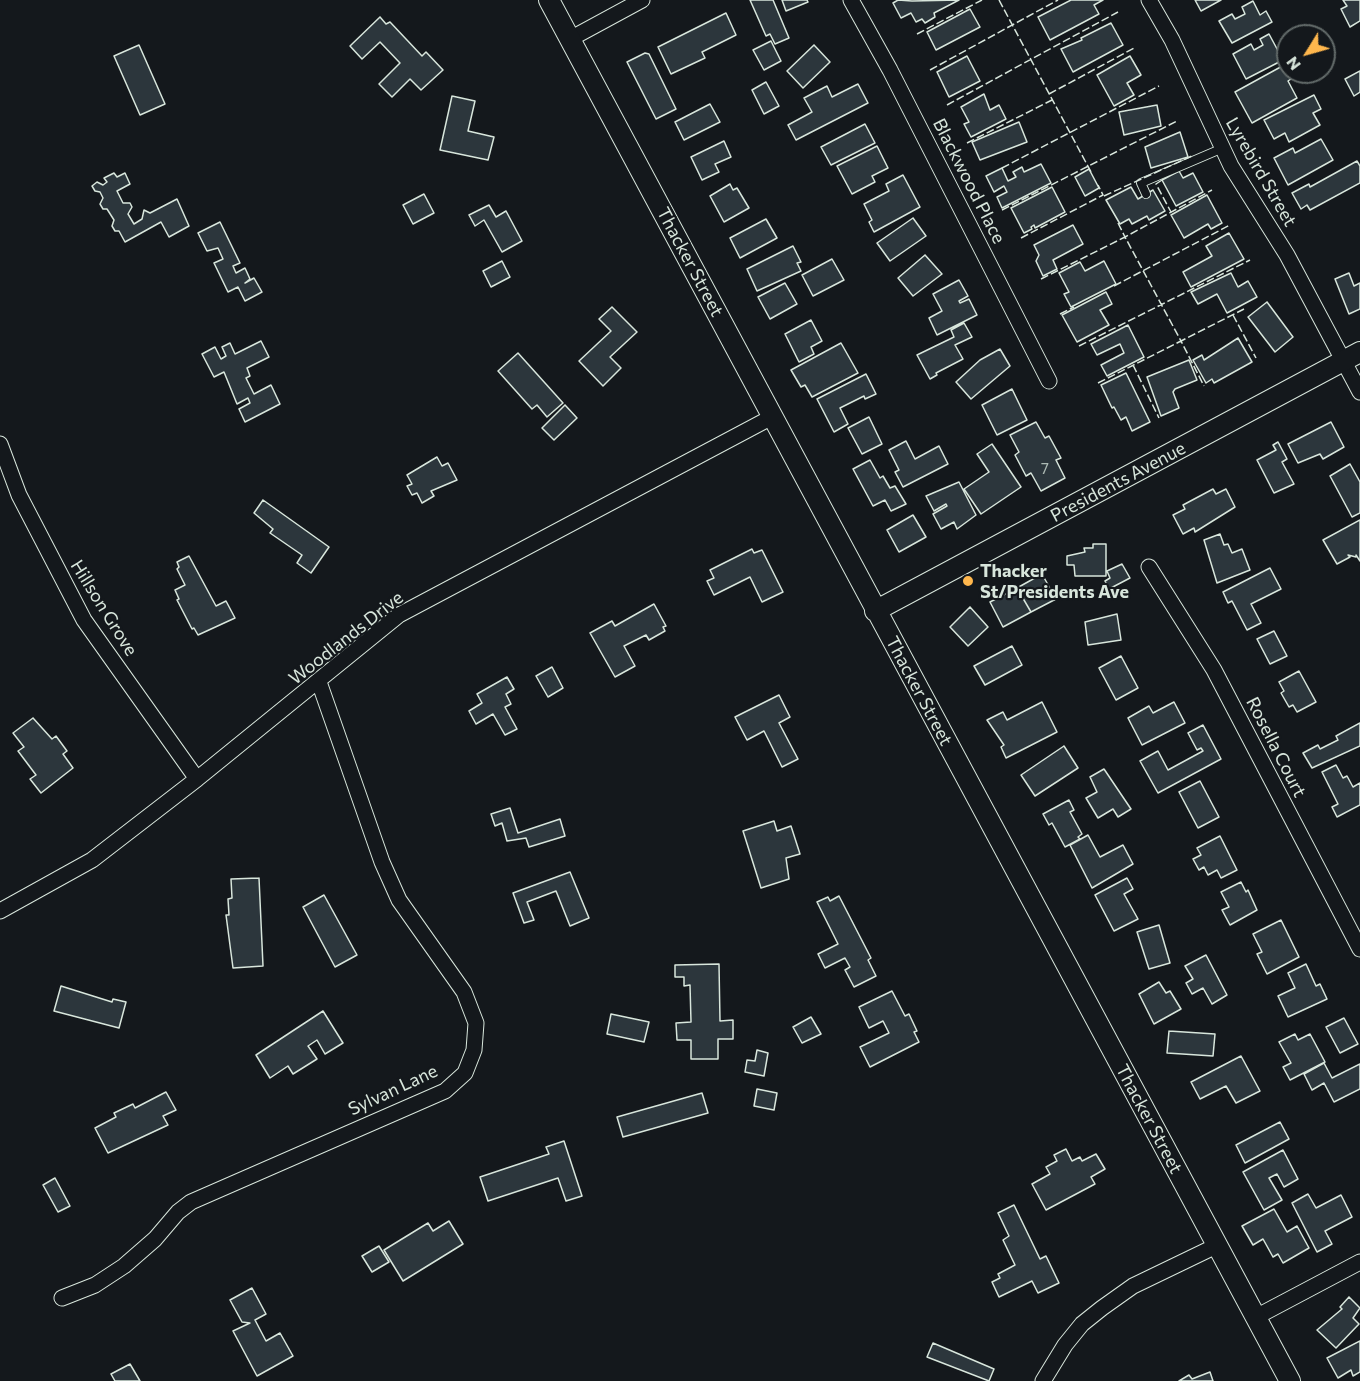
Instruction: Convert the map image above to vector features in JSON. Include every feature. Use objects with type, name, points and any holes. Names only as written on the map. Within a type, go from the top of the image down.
[{"type":"street","name":"Thacker Street","points":[[549,0],[1290,1381]]},
{"type":"street","points":[[570,39],[642,0]]},
{"type":"street","name":"Blackwood Place","points":[[851,0],[890,70],[1049,381]]},
{"type":"street","name":"Lyrebird Street","points":[[1149,0],[1172,40],[1231,166],[1352,357],[1360,392]]},
{"type":"street","name":"Presidents Avenue","points":[[875,611],[1352,357]]},
{"type":"street","name":"Woodlands Drive","points":[[0,911],[92,860],[319,682],[399,615],[772,417]]},
{"type":"street","name":"Hillson Grove","points":[[0,444],[19,495],[84,620],[197,779]]},
{"type":"street","name":"Rosella Court","points":[[1149,567],[1214,670],[1360,950]]},
{"type":"street","name":"Sylvan Lane","points":[[62,1298],[95,1285],[124,1266],[155,1239],[178,1212],[191,1202],[445,1091],[465,1073],[474,1050],[476,1023],[464,992],[399,900],[382,862],[319,682]]},
{"type":"street","points":[[1044,1381],[1065,1345],[1082,1324],[1102,1308],[1133,1286],[1218,1245]]},
{"type":"street","points":[[1256,1317],[1360,1262]]},
{"type":"lane","points":[[1146,194],[1141,183],[1222,148]]},
{"type":"building","points":[[750,0],[773,0],[789,38],[775,44],[770,34],[766,36]]},
{"type":"building","points":[[782,0],[807,0],[808,2],[786,11]]},
{"type":"building","points":[[898,0],[959,0],[934,13],[935,17],[925,23],[922,19],[916,22],[911,13],[901,18],[893,3]]},
{"type":"building","points":[[1071,0],[1103,0],[1094,5],[1099,14],[1050,40],[1038,17]]},
{"type":"building","points":[[1195,0],[1221,0],[1201,11]]},
{"type":"building","points":[[1343,0],[1360,0],[1360,21],[1350,27],[1341,9],[1347,6]]},
{"type":"building","points":[[1253,1],[1260,15],[1266,11],[1272,22],[1232,43],[1219,21],[1232,14],[1235,19],[1245,14],[1242,7]]},
{"type":"building","points":[[970,9],[980,27],[936,50],[927,32]]},
{"type":"building","points":[[726,13],[736,35],[702,52],[705,58],[671,74],[658,47]]},
{"type":"building","points":[[380,17],[386,24],[390,22],[422,56],[426,52],[443,70],[421,90],[410,79],[392,97],[379,84],[400,63],[380,42],[362,59],[350,46]]},
{"type":"building","points":[[1111,23],[1123,45],[1073,72],[1061,49]]},
{"type":"building","points":[[1269,34],[1276,47],[1276,64],[1246,79],[1233,54],[1251,44],[1254,50],[1263,45],[1260,39]]},
{"type":"building","points":[[771,41],[781,61],[764,70],[753,50]]},
{"type":"building","points":[[139,45],[165,104],[140,115],[114,56]]},
{"type":"building","points":[[814,45],[830,62],[803,88],[787,71]]},
{"type":"building","points":[[645,53],[649,54],[676,109],[656,119],[627,62]]},
{"type":"building","points":[[967,56],[980,81],[949,97],[937,72]]},
{"type":"building","points":[[1130,56],[1141,75],[1127,83],[1134,95],[1114,106],[1097,75]]},
{"type":"building","points":[[1276,69],[1276,84],[1290,84],[1297,98],[1252,123],[1235,92]]},
{"type":"building","points":[[1360,71],[1360,92],[1354,96],[1345,79]]},
{"type":"building","points":[[766,82],[779,106],[764,114],[752,90]]},
{"type":"building","points":[[858,84],[868,103],[796,140],[788,125],[812,112],[804,98],[827,86],[832,97]]},
{"type":"building","points":[[984,94],[990,110],[999,105],[1006,119],[971,137],[964,124],[969,122],[961,107]]},
{"type":"building","points":[[1314,95],[1321,109],[1313,113],[1320,125],[1289,142],[1285,133],[1274,139],[1264,120]]},
{"type":"building","points":[[452,96],[475,101],[468,131],[494,137],[488,160],[440,150]]},
{"type":"building","points":[[710,104],[720,122],[684,140],[675,122]]},
{"type":"building","points":[[1157,105],[1161,126],[1124,135],[1119,112]]},
{"type":"building","points":[[1019,122],[1027,142],[980,160],[972,142]]},
{"type":"building","points":[[865,124],[875,143],[831,165],[821,147]]},
{"type":"building","points":[[1180,132],[1188,157],[1151,168],[1145,147]]},
{"type":"building","points":[[1321,139],[1333,160],[1288,185],[1274,158],[1293,148],[1295,153]]},
{"type":"building","points":[[724,141],[731,157],[715,164],[719,172],[702,180],[691,157]]},
{"type":"building","points":[[877,146],[888,168],[872,176],[875,182],[852,194],[837,166]]},
{"type":"building","points":[[1357,161],[1360,166],[1360,183],[1310,210],[1307,205],[1301,209],[1292,193],[1309,184],[1310,187]]},
{"type":"building","points":[[1041,164],[1051,183],[1002,208],[997,197],[1007,192],[1004,186],[994,192],[986,176],[1002,168],[1008,181],[1016,177],[1013,172],[1022,167],[1024,172]]},
{"type":"building","points":[[1089,169],[1099,188],[1085,196],[1075,177]]},
{"type":"building","points":[[1179,171],[1183,178],[1193,173],[1203,192],[1176,206],[1162,180]]},
{"type":"building","points":[[114,173],[117,177],[125,173],[130,184],[117,191],[123,203],[130,203],[132,207],[128,214],[134,224],[142,219],[144,210],[150,213],[177,199],[189,226],[169,237],[161,222],[125,242],[119,231],[115,231],[112,226],[114,220],[107,209],[103,209],[100,204],[103,198],[100,192],[95,191],[92,186],[97,182],[103,185],[107,182],[104,178]]},
{"type":"building","points":[[903,175],[920,207],[874,232],[869,222],[872,220],[864,204],[889,191],[886,184]]},
{"type":"building","points":[[730,184],[733,190],[737,188],[749,208],[724,222],[710,196]]},
{"type":"building","points":[[1052,187],[1065,212],[1035,228],[1034,225],[1032,229],[1024,233],[1011,208]]},
{"type":"building","points":[[1131,187],[1138,199],[1153,190],[1165,211],[1149,220],[1147,216],[1132,224],[1129,219],[1120,224],[1106,200]]},
{"type":"building","points":[[424,194],[434,213],[413,224],[403,205]]},
{"type":"building","points":[[1207,195],[1222,223],[1211,229],[1208,224],[1184,238],[1171,215]]},
{"type":"building","points":[[489,205],[496,217],[506,211],[522,241],[502,252],[484,220],[475,226],[469,215]]},
{"type":"building","points":[[913,218],[926,236],[890,261],[877,243]]},
{"type":"building","points":[[766,219],[777,238],[740,258],[730,238]]},
{"type":"building","points":[[220,222],[240,263],[233,266],[236,273],[245,268],[250,279],[245,283],[254,278],[262,292],[245,301],[238,287],[228,292],[214,263],[223,259],[218,248],[207,251],[198,233]]},
{"type":"building","points":[[1073,225],[1083,244],[1053,260],[1057,269],[1043,276],[1036,261],[1039,255],[1034,245]]},
{"type":"building","points":[[1229,233],[1244,259],[1191,287],[1183,272],[1212,256],[1206,246]]},
{"type":"building","points":[[793,246],[801,262],[797,263],[801,271],[757,291],[747,269]]},
{"type":"building","points":[[925,255],[942,274],[913,296],[898,278]]},
{"type":"building","points":[[832,259],[844,280],[813,296],[802,275]]},
{"type":"building","points":[[502,261],[510,277],[491,287],[483,271]]},
{"type":"building","points":[[1104,261],[1116,284],[1071,307],[1064,294],[1069,292],[1059,273],[1080,262],[1085,271]]},
{"type":"building","points":[[1231,273],[1238,287],[1248,281],[1257,297],[1227,313],[1217,294],[1198,304],[1191,292]]},
{"type":"building","points":[[1349,273],[1354,286],[1360,283],[1360,309],[1349,314],[1335,279]]},
{"type":"building","points":[[959,280],[968,296],[959,301],[960,303],[969,299],[977,315],[937,335],[929,318],[942,311],[933,294]]},
{"type":"building","points":[[785,283],[797,304],[770,319],[758,297]]},
{"type":"building","points":[[1106,292],[1112,304],[1100,310],[1109,325],[1077,342],[1062,315]]},
{"type":"building","points":[[1267,302],[1293,337],[1275,352],[1248,317]]},
{"type":"building","points":[[612,307],[637,332],[610,357],[621,368],[603,386],[579,361],[611,331],[599,319]]},
{"type":"building","points":[[811,320],[822,341],[811,347],[814,354],[799,362],[785,334]]},
{"type":"building","points":[[964,323],[972,337],[955,345],[963,359],[936,373],[937,375],[930,379],[917,355],[954,337],[951,330]]},
{"type":"building","points":[[1128,325],[1144,357],[1107,376],[1101,365],[1124,353],[1120,344],[1097,355],[1091,344]]},
{"type":"building","points":[[1238,338],[1252,362],[1214,383],[1212,379],[1206,383],[1193,360],[1202,355],[1204,360]]},
{"type":"building","points":[[261,341],[269,357],[247,368],[250,376],[246,378],[254,394],[271,385],[280,404],[245,422],[239,409],[250,403],[248,398],[237,404],[224,372],[214,377],[202,354],[215,347],[221,359],[226,356],[222,347],[230,343],[235,354]]},
{"type":"building","points":[[841,343],[858,373],[812,397],[805,385],[801,387],[791,370]]},
{"type":"building","points":[[1000,349],[1010,366],[971,399],[956,382],[980,360]]},
{"type":"building","points":[[518,353],[563,403],[547,417],[537,405],[532,409],[498,371]]},
{"type":"building","points":[[1189,360],[1197,380],[1175,389],[1173,392],[1179,408],[1161,416],[1147,377]]},
{"type":"building","points":[[1126,373],[1150,422],[1132,431],[1126,417],[1121,420],[1114,407],[1112,408],[1101,385]]},
{"type":"building","points":[[866,374],[876,394],[865,399],[864,396],[840,408],[848,424],[834,432],[817,399]]},
{"type":"building","points":[[1012,389],[1027,420],[997,435],[982,405]]},
{"type":"building","points":[[565,405],[577,418],[554,440],[542,428]]},
{"type":"building","points":[[869,417],[882,444],[862,454],[848,428]]},
{"type":"building","points":[[1036,422],[1045,438],[1049,436],[1061,458],[1056,460],[1065,478],[1041,491],[1031,473],[1026,476],[1015,455],[1019,452],[1010,435]]},
{"type":"building","points":[[1331,422],[1344,447],[1323,459],[1320,454],[1298,463],[1288,444]]},
{"type":"building","points":[[906,441],[915,459],[939,446],[948,464],[903,487],[895,472],[899,470],[889,450]]},
{"type":"building","points":[[1278,442],[1287,459],[1282,462],[1294,484],[1274,493],[1257,460],[1276,450],[1273,445]]},
{"type":"building","points":[[992,444],[1021,487],[981,514],[964,489],[989,472],[977,454]]},
{"type":"building","points":[[437,457],[442,466],[448,463],[457,480],[431,491],[434,496],[422,503],[417,493],[412,495],[407,486],[412,484],[407,475]]},
{"type":"building","points":[[870,460],[880,478],[883,476],[890,488],[895,486],[906,504],[891,511],[885,500],[873,506],[853,469]]},
{"type":"building","points":[[1350,464],[1360,482],[1360,513],[1352,517],[1330,476]]},
{"type":"building","points":[[959,482],[976,515],[957,529],[954,522],[941,529],[933,514],[947,506],[946,504],[934,511],[926,496]]},
{"type":"building","points":[[1213,489],[1216,494],[1226,489],[1235,507],[1195,532],[1194,528],[1183,534],[1173,515],[1185,509],[1183,505]]},
{"type":"building","points":[[263,500],[329,547],[311,573],[297,563],[302,555],[270,533],[273,529],[254,513]]},
{"type":"building","points":[[913,515],[926,537],[899,552],[887,530]]},
{"type":"building","points":[[1360,520],[1360,561],[1356,555],[1356,557],[1348,555],[1350,557],[1337,564],[1323,540]]},
{"type":"building","points":[[1220,534],[1224,545],[1228,544],[1232,553],[1242,549],[1250,570],[1217,583],[1204,540]]},
{"type":"building","points":[[1093,544],[1106,544],[1106,576],[1075,576],[1074,565],[1067,565],[1067,556],[1085,552],[1084,548],[1093,548]]},
{"type":"building","points":[[752,549],[754,553],[762,550],[783,592],[762,602],[750,577],[714,595],[707,581],[714,578],[710,570]]},
{"type":"building","points":[[189,556],[216,606],[226,601],[235,618],[198,635],[194,628],[192,629],[177,600],[179,599],[175,590],[185,585],[177,569],[179,567],[177,562]]},
{"type":"building","points":[[1122,564],[1130,578],[1109,589],[1105,581],[1110,578],[1107,571]]},
{"type":"building","points":[[1270,568],[1281,589],[1251,604],[1261,623],[1247,630],[1232,601],[1228,603],[1223,592]]},
{"type":"building","points":[[1042,574],[1056,599],[1031,612],[1017,588]]},
{"type":"building","points":[[1017,588],[1031,612],[1003,627],[990,602]]},
{"type":"building","points":[[654,604],[666,626],[663,627],[665,631],[649,640],[646,635],[624,646],[635,666],[615,677],[590,633],[612,621],[615,626]]},
{"type":"building","points":[[970,607],[988,627],[968,646],[950,627]]},
{"type":"building","points":[[1117,614],[1121,640],[1088,645],[1085,622]]},
{"type":"building","points":[[1274,631],[1287,656],[1270,664],[1257,639]]},
{"type":"building","points":[[1012,646],[1022,665],[985,685],[974,666]]},
{"type":"building","points":[[1121,656],[1138,688],[1116,700],[1099,668]]},
{"type":"building","points":[[552,667],[563,688],[548,697],[536,676]]},
{"type":"building","points":[[1299,671],[1316,702],[1297,712],[1293,705],[1289,707],[1281,693],[1284,691],[1279,682]]},
{"type":"building","points":[[507,677],[514,689],[506,694],[511,704],[505,707],[517,729],[505,735],[493,714],[476,724],[469,711],[482,703],[477,694]]},
{"type":"building","points":[[779,695],[790,717],[779,723],[798,759],[782,767],[764,731],[747,740],[735,717]]},
{"type":"building","points":[[1042,702],[1057,732],[1006,758],[1001,747],[1004,745],[987,720],[1003,712],[1007,720]]},
{"type":"building","points":[[1174,702],[1185,723],[1142,745],[1128,718],[1149,706],[1153,713]]},
{"type":"building","points":[[33,718],[52,739],[56,736],[67,751],[63,754],[73,768],[41,793],[30,779],[36,775],[18,751],[24,747],[13,733]]},
{"type":"building","points":[[1360,723],[1360,746],[1312,768],[1303,753],[1318,745],[1320,749],[1338,740],[1336,736]]},
{"type":"building","points":[[1203,725],[1221,759],[1158,793],[1140,761],[1158,751],[1168,770],[1203,751],[1201,748],[1197,750],[1188,733]]},
{"type":"building","points":[[1064,746],[1078,768],[1035,796],[1021,775]]},
{"type":"building","points":[[1336,765],[1343,778],[1347,776],[1353,787],[1360,783],[1360,805],[1337,817],[1332,807],[1338,804],[1322,772]]},
{"type":"building","points":[[1104,769],[1131,809],[1118,817],[1113,809],[1098,818],[1086,798],[1097,792],[1090,777]]},
{"type":"building","points":[[1200,781],[1219,817],[1198,828],[1179,792]]},
{"type":"building","points":[[1069,800],[1074,810],[1070,812],[1082,834],[1078,837],[1080,839],[1065,847],[1052,823],[1049,825],[1043,814]]},
{"type":"building","points":[[510,808],[518,833],[560,819],[565,836],[529,847],[526,838],[507,841],[502,823],[495,826],[491,814]]},
{"type":"building","points":[[774,821],[777,831],[791,826],[800,854],[786,858],[789,879],[761,888],[743,831]]},
{"type":"building","points":[[1088,835],[1100,857],[1123,845],[1133,864],[1092,888],[1070,845]]},
{"type":"building","points":[[1220,836],[1237,870],[1221,878],[1217,870],[1208,875],[1204,867],[1199,870],[1193,859],[1201,855],[1197,848]]},
{"type":"building","points":[[570,872],[589,918],[570,926],[556,891],[527,902],[534,920],[524,923],[513,893]]},
{"type":"building","points":[[259,878],[263,966],[233,968],[226,915],[229,915],[228,899],[232,898],[231,879]]},
{"type":"building","points":[[1127,878],[1133,889],[1124,894],[1138,919],[1114,931],[1095,895]]},
{"type":"building","points":[[1241,882],[1246,892],[1248,890],[1257,910],[1230,925],[1222,910],[1229,907],[1221,892]]},
{"type":"building","points":[[324,895],[357,955],[335,967],[303,907]]},
{"type":"building","points":[[839,896],[871,958],[868,960],[876,976],[854,987],[845,970],[850,967],[845,958],[825,968],[818,954],[838,944],[817,902],[828,897],[830,901]]},
{"type":"building","points":[[1281,920],[1299,957],[1267,974],[1257,954],[1262,952],[1253,934]]},
{"type":"building","points":[[1159,925],[1170,963],[1149,969],[1137,932]]},
{"type":"building","points":[[1206,955],[1227,995],[1212,1004],[1203,988],[1192,994],[1186,983],[1193,979],[1185,966]]},
{"type":"building","points":[[719,964],[720,1021],[733,1020],[733,1039],[718,1039],[718,1059],[691,1059],[691,1040],[677,1040],[676,1023],[691,1022],[690,985],[684,986],[684,977],[675,977],[675,965]]},
{"type":"building","points":[[1306,964],[1316,986],[1320,984],[1327,999],[1288,1017],[1278,996],[1295,988],[1288,973]]},
{"type":"building","points":[[1159,982],[1166,993],[1170,991],[1181,1009],[1154,1024],[1139,994]]},
{"type":"building","points":[[61,986],[112,1002],[113,999],[126,1002],[119,1028],[54,1011]]},
{"type":"building","points":[[892,991],[905,1016],[909,1014],[917,1031],[914,1032],[919,1042],[870,1067],[860,1047],[889,1033],[883,1021],[869,1028],[859,1007]]},
{"type":"building","points":[[323,1011],[343,1043],[325,1054],[317,1040],[308,1046],[317,1059],[293,1074],[288,1066],[270,1078],[256,1055]]},
{"type":"building","points":[[611,1014],[649,1022],[644,1042],[607,1034]]},
{"type":"building","points":[[811,1017],[821,1034],[802,1043],[793,1027]]},
{"type":"building","points":[[1344,1018],[1358,1044],[1340,1053],[1326,1027]]},
{"type":"building","points":[[1169,1031],[1215,1034],[1213,1056],[1167,1053]]},
{"type":"building","points":[[1295,1034],[1298,1040],[1310,1034],[1325,1062],[1290,1080],[1283,1067],[1291,1063],[1279,1042]]},
{"type":"building","points":[[757,1050],[768,1053],[764,1076],[745,1072],[747,1060],[755,1061]]},
{"type":"building","points":[[1241,1056],[1260,1091],[1236,1103],[1226,1086],[1200,1099],[1191,1082]]},
{"type":"building","points":[[1324,1063],[1332,1078],[1360,1064],[1360,1089],[1334,1102],[1324,1083],[1312,1090],[1304,1074]]},
{"type":"building","points":[[757,1089],[777,1093],[774,1110],[754,1106]]},
{"type":"building","points":[[166,1092],[176,1110],[163,1116],[168,1125],[108,1153],[95,1128],[116,1117],[114,1113],[133,1104],[135,1108]]},
{"type":"building","points":[[702,1093],[708,1113],[623,1137],[617,1117]]},
{"type":"building","points":[[1280,1122],[1289,1139],[1245,1163],[1236,1145]]},
{"type":"building","points":[[564,1141],[582,1196],[566,1201],[558,1178],[488,1201],[480,1177],[549,1154],[546,1147]]},
{"type":"building","points":[[1066,1149],[1072,1161],[1080,1157],[1082,1161],[1096,1154],[1105,1169],[1091,1177],[1095,1184],[1046,1210],[1032,1184],[1050,1174],[1046,1167],[1057,1161],[1054,1155]]},
{"type":"building","points":[[1283,1150],[1298,1179],[1284,1187],[1277,1174],[1269,1178],[1282,1200],[1264,1210],[1243,1172]]},
{"type":"building","points":[[55,1178],[70,1206],[58,1212],[43,1185]]},
{"type":"building","points":[[1308,1194],[1316,1208],[1341,1195],[1352,1217],[1325,1231],[1332,1244],[1317,1252],[1292,1203]]},
{"type":"building","points":[[1014,1205],[1040,1259],[1046,1256],[1059,1283],[1038,1293],[1032,1281],[999,1297],[992,1282],[1000,1278],[998,1274],[1015,1265],[1003,1240],[1009,1236],[998,1213]]},
{"type":"building","points":[[1274,1209],[1287,1232],[1297,1226],[1309,1248],[1283,1263],[1278,1254],[1273,1257],[1263,1239],[1253,1245],[1242,1226]]},
{"type":"building","points":[[449,1221],[463,1244],[403,1281],[384,1250],[428,1223],[433,1231]]},
{"type":"building","points":[[379,1246],[389,1262],[372,1272],[362,1256]]},
{"type":"building","points":[[252,1288],[266,1314],[255,1320],[266,1341],[280,1333],[293,1356],[257,1376],[233,1331],[250,1323],[242,1322],[230,1300]]},
{"type":"building","points":[[1349,1297],[1360,1308],[1353,1318],[1359,1324],[1336,1348],[1317,1330],[1342,1309],[1340,1307]]},
{"type":"building","points":[[1360,1341],[1360,1372],[1353,1376],[1351,1370],[1338,1378],[1327,1358]]},
{"type":"building","points":[[933,1343],[994,1369],[989,1381],[927,1357]]},
{"type":"building","points":[[130,1364],[140,1381],[115,1381],[111,1374]]},
{"type":"building","points":[[1210,1372],[1213,1381],[1179,1381],[1189,1375],[1192,1379]]},
{"type":"fence","points":[[917,34],[982,0]]},
{"type":"fence","points":[[999,0],[1091,172]]},
{"type":"fence","points":[[930,70],[1058,0]]},
{"type":"fence","points":[[947,105],[1118,12]]},
{"type":"fence","points":[[1049,94],[1136,47]]},
{"type":"fence","points":[[1002,168],[1159,86]]},
{"type":"fence","points":[[967,143],[1052,100]]},
{"type":"fence","points":[[1002,210],[1177,121]]},
{"type":"fence","points":[[1104,196],[1194,155]]},
{"type":"fence","points":[[1162,180],[1156,184],[1171,212]]},
{"type":"fence","points":[[1021,238],[1103,195],[1098,185]]},
{"type":"fence","points":[[1118,223],[1125,237],[1212,190]]},
{"type":"fence","points":[[1114,286],[1230,225]]},
{"type":"fence","points":[[1041,279],[1125,237],[1181,341],[1244,309]]},
{"type":"fence","points":[[1079,346],[1250,260]]},
{"type":"fence","points":[[1060,314],[1074,307]]},
{"type":"fence","points":[[1233,315],[1256,358]]},
{"type":"fence","points":[[1098,383],[1181,341],[1204,386]]},
{"type":"fence","points":[[1133,365],[1159,418]]},
{"type":"place","name":"Thacker St/Presidents Ave","points":[[968,581]]}]
